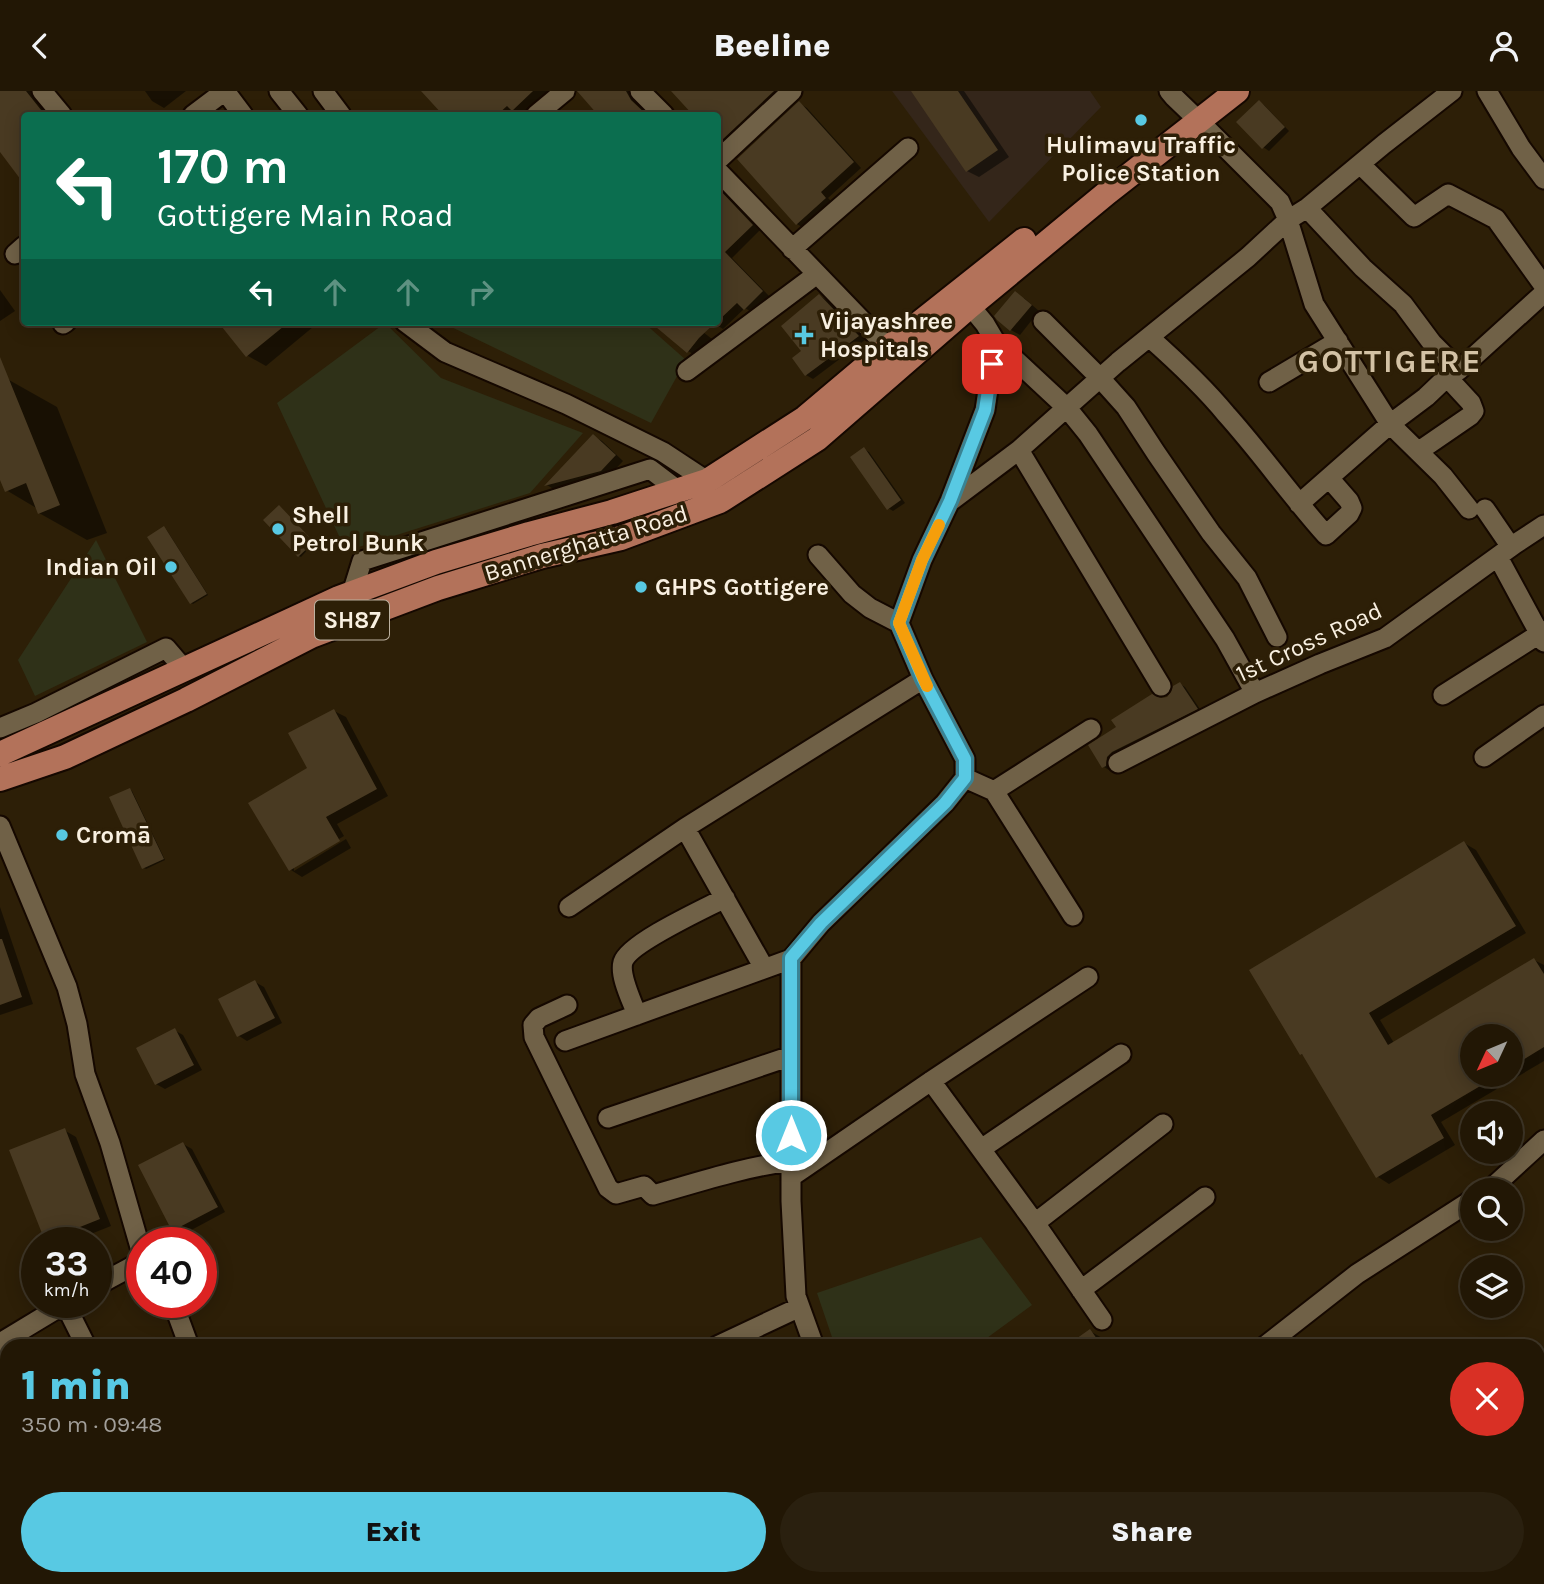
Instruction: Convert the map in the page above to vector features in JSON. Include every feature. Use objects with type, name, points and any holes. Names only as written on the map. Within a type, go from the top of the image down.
[{"type":"main road","name":"Bannerghatta Road","points":[[1193,115],[1211,91]]},
{"type":"main road","name":"Bannerghatta Road","points":[[0,779],[65,757],[186,700],[311,636],[438,588],[542,556],[621,538],[817,439],[896,356],[1193,115],[1237,91]]},
{"type":"main road","points":[[0,754],[297,616],[436,562],[679,491],[713,491]]},
{"type":"street","points":[[42,91],[60,112]]},
{"type":"street","points":[[196,112],[225,91],[241,112]]},
{"type":"street","points":[[279,91],[296,112]]},
{"type":"street","points":[[323,91],[339,112]]},
{"type":"street","points":[[540,112],[565,91]]},
{"type":"street","points":[[640,91],[661,112]]},
{"type":"street","points":[[721,157],[792,91]]},
{"type":"street","points":[[1170,91],[1280,202],[1314,305],[1390,425],[1477,509],[1504,552],[1543,636],[1443,695]]},
{"type":"street","points":[[950,501],[1019,450],[1100,378],[1248,257],[1288,220],[1307,208],[1452,91]]},
{"type":"street","points":[[1487,91],[1521,148],[1544,179]]},
{"type":"street","points":[[792,249],[908,148]]},
{"type":"street","points":[[1360,164],[1414,217],[1448,194],[1496,219],[1544,286]]},
{"type":"street","points":[[721,174],[896,356]]},
{"type":"street","points":[[1307,208],[1363,268],[1403,304],[1453,373],[1471,403],[1474,411],[1470,416],[1419,451]]},
{"type":"street","points":[[687,371],[817,274]]},
{"type":"street","points":[[1299,504],[1544,293]]},
{"type":"street","points":[[965,299],[995,341],[1067,408],[1088,434],[1225,639],[1255,693]]},
{"type":"street","points":[[1043,321],[1126,407],[1212,533],[1247,577],[1277,637]]},
{"type":"street","points":[[410,326],[445,352],[566,404],[663,452],[713,491]]},
{"type":"street","points":[[1149,337],[1226,413],[1326,535],[1352,508],[1329,478]]},
{"type":"street","points":[[899,623],[922,560],[950,501],[985,410],[995,341]]},
{"type":"street","points":[[1269,382],[1338,341]]},
{"type":"street","points":[[1019,450],[1161,686]]},
{"type":"street","name":"1st Cross Road","points":[[1118,763],[1255,693],[1385,638],[1544,525]]},
{"type":"street","points":[[565,1041],[791,958],[821,923],[945,803],[965,778],[965,759],[923,679],[899,623],[870,608],[852,594],[818,555]]},
{"type":"street","points":[[0,729],[166,648],[184,669]]},
{"type":"street","points":[[569,908],[685,828],[923,679]]},
{"type":"street","points":[[1485,757],[1544,715]]},
{"type":"street","points":[[994,792],[1091,729]]},
{"type":"street","points":[[965,778],[994,792],[1073,916]]},
{"type":"street","points":[[0,826],[67,987],[85,1074],[110,1143],[134,1227]]},
{"type":"street","points":[[685,828],[764,968]]},
{"type":"street","points":[[637,1015],[622,973],[623,961],[631,950],[724,898]]},
{"type":"street","points":[[791,958],[791,1169],[796,1296],[811,1339]]},
{"type":"street","points":[[567,1005],[539,1018],[533,1025],[534,1037],[608,1188],[616,1194],[644,1186],[653,1195],[763,1165],[791,1169],[931,1081],[1088,977]]},
{"type":"street","points":[[981,1149],[1121,1054]]},
{"type":"street","points":[[608,1118],[791,1056]]},
{"type":"street","points":[[931,1081],[1102,1320]]},
{"type":"street","points":[[1035,1223],[1163,1124]]},
{"type":"street","points":[[1503,1178],[1544,1140]]},
{"type":"street","points":[[1081,1290],[1205,1197]]},
{"type":"street","points":[[1274,1339],[1357,1274],[1460,1208]]},
{"type":"street","points":[[732,1339],[800,1307]]},
{"type":"street","points":[[7,1339],[41,1318]]},
{"type":"street","points":[[73,1318],[83,1339]]},
{"type":"street","points":[[179,1318],[186,1339]]},
{"type":"shaded area","points":[[892,91],[1090,91],[1101,107],[989,222]]},
{"type":"green space","points":[[381,326],[388,326],[441,378],[583,433],[530,493],[346,551],[277,403]]},
{"type":"green space","points":[[449,326],[648,326],[686,360],[651,423]]},
{"type":"green space","points":[[96,540],[147,642],[35,696],[18,660]]},
{"type":"green space","points":[[981,1237],[1032,1305],[986,1339],[833,1339],[817,1293]]},
{"type":"building","points":[[0,91],[26,91],[43,112],[21,112],[21,180],[0,152]]},
{"type":"building","points":[[421,91],[533,91],[512,111],[507,106],[500,112],[440,112]]},
{"type":"building","points":[[577,91],[626,91],[644,112],[595,112]]},
{"type":"building","points":[[671,91],[774,91],[721,141],[721,112],[690,112]]},
{"type":"building","points":[[911,91],[958,91],[998,150],[966,172]]},
{"type":"building","points":[[1259,100],[1285,127],[1262,149],[1236,122]]},
{"type":"building","points":[[799,101],[854,162],[821,192],[826,198],[796,225],[737,159]]},
{"type":"building","points":[[721,191],[753,225],[725,252],[763,291],[744,310],[737,303],[721,318]]},
{"type":"building","points":[[1015,291],[1032,305],[1010,331],[994,316]]},
{"type":"building","points":[[819,294],[859,336],[805,376],[792,358],[801,351],[781,326]]},
{"type":"building","points":[[221,326],[284,326],[246,357]]},
{"type":"building","points":[[655,326],[712,326],[687,353]]},
{"type":"building","points":[[0,357],[60,505],[38,514],[26,483],[5,492],[0,480]]},
{"type":"building","points":[[593,434],[616,455],[601,471],[544,486]]},
{"type":"building","points":[[864,447],[901,500],[887,510],[850,457]]},
{"type":"building","points":[[279,505],[314,542],[298,557],[263,520]]},
{"type":"building","points":[[164,526],[207,594],[190,604],[147,537]]},
{"type":"building","points":[[1180,682],[1198,709],[1112,752],[1107,757],[1106,766],[1102,768],[1088,745],[1116,727],[1111,720],[1152,694],[1161,698],[1167,697],[1173,686]]},
{"type":"building","points":[[334,709],[377,789],[326,817],[340,841],[289,871],[248,803],[307,768],[288,733]]},
{"type":"building","points":[[130,788],[164,859],[142,869],[109,797]]},
{"type":"building","points":[[1464,841],[1516,926],[1369,1013],[1388,1045],[1534,958],[1544,974],[1544,1047],[1523,1060],[1523,1024],[1460,1024],[1460,1087],[1479,1087],[1431,1115],[1444,1138],[1376,1178],[1249,970]]},
{"type":"building","points":[[0,939],[22,997],[0,1005]]},
{"type":"building","points":[[255,980],[275,1018],[237,1037],[218,999]]},
{"type":"building","points":[[175,1028],[194,1065],[155,1085],[136,1048]]},
{"type":"building","points":[[65,1128],[100,1219],[80,1227],[39,1227],[9,1150]]},
{"type":"building","points":[[183,1142],[218,1207],[180,1227],[170,1227],[138,1165]]},
{"type":"building","points":[[1090,1329],[1097,1339],[1076,1339]]},
{"type":"slow traffic","points":[[927,686],[899,623],[905,601],[939,525]]},
{"type":"place","name":"Hulimavu Traffic Police Station","points":[[1141,120]]},
{"type":"place","name":"Vijayashree Hospitals","points":[[804,335]]},
{"type":"place","name":"Shell Petrol Bunk","points":[[278,529]]},
{"type":"place","name":"Indian Oil","points":[[171,567]]},
{"type":"place","name":"GHPS Gottigere","points":[[641,587]]},
{"type":"place","name":"Cromā","points":[[62,835]]},
{"type":"district","name":"GOTTIGERE","points":[[1390,361]]},
{"type":"route","points":[[791,1135],[791,958],[821,923],[945,803],[965,778],[965,759],[923,679],[899,623],[905,601],[950,501],[985,410],[992,364]]}]
